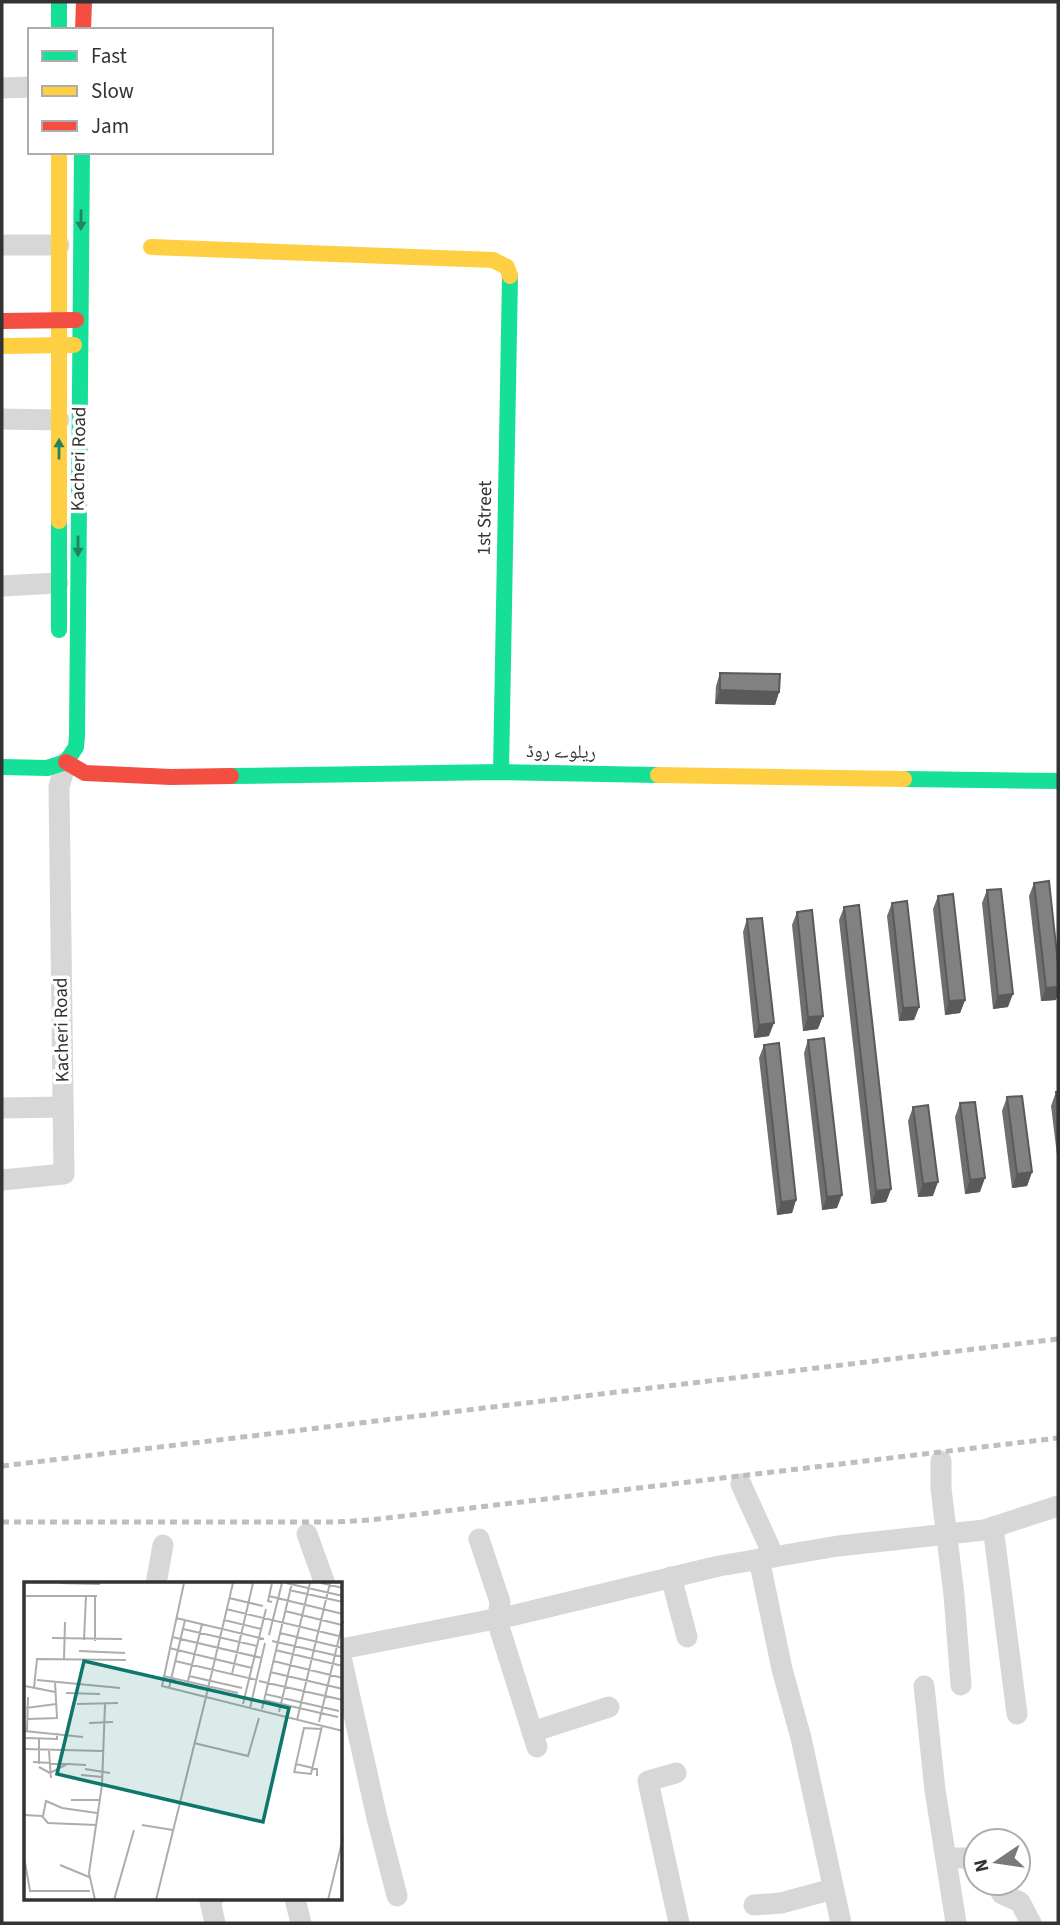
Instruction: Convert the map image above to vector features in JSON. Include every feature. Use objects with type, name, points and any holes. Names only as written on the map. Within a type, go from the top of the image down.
[{"type":"main road","points":[[59,2],[59,28]]},
{"type":"main road","points":[[83,28],[84,2]]},
{"type":"main road","name":"Kacheri Road","points":[[59,154],[60,650]]},
{"type":"main road","name":"Kacheri Road","points":[[66,762],[76,747],[78,736],[82,154]]},
{"type":"main road","name":"1st Street","points":[[151,247],[494,260],[507,267],[512,279],[501,772]]},
{"type":"main road","points":[[2,321],[80,320]]},
{"type":"main road","points":[[2,346],[80,345]]},
{"type":"main road","name":"Kacheri Road","points":[[61,703],[66,762]]},
{"type":"main road","points":[[2,767],[47,768],[66,762]]},
{"type":"main road","name":"ریلوے روڈ","points":[[66,762],[85,773],[124,776],[501,772],[1058,781]]},
{"type":"street","points":[[2,88],[28,87]]},
{"type":"street","points":[[2,245],[59,245]]},
{"type":"street","points":[[2,419],[59,420]]},
{"type":"street","points":[[2,586],[58,583]]},
{"type":"street","name":"Kacheri Road","points":[[2,1181],[64,1174],[59,787],[66,762]]},
{"type":"street","points":[[2,1108],[63,1107]]},
{"type":"street","points":[[941,1461],[941,1489],[954,1595],[961,1685]]},
{"type":"street","points":[[741,1484],[767,1558],[782,1669],[801,1738],[841,1923]]},
{"type":"street","points":[[343,1649],[498,1618],[671,1577],[767,1558],[838,1546],[993,1527],[1058,1506]]},
{"type":"street","points":[[993,1527],[1017,1714]]},
{"type":"street","points":[[307,1534],[324,1582]]},
{"type":"street","points":[[479,1539],[500,1602],[500,1630],[534,1739],[609,1707]]},
{"type":"street","points":[[156,1582],[163,1545]]},
{"type":"street","points":[[671,1577],[687,1637]]},
{"type":"street","points":[[343,1666],[397,1896]]},
{"type":"street","points":[[924,1686],[935,1790],[956,1923]]},
{"type":"street","points":[[676,1773],[648,1781],[679,1923]]},
{"type":"street","points":[[946,1858],[962,1857]]},
{"type":"street","points":[[754,1905],[781,1903],[833,1889]]},
{"type":"street","points":[[1009,1897],[1020,1902],[1031,1923]]},
{"type":"street","points":[[212,1900],[215,1923]]},
{"type":"street","points":[[295,1900],[301,1923]]},
{"type":"building","points":[[720,673],[780,674],[779,692],[720,690]]},
{"type":"building","points":[[1049,881],[1058,987],[1046,988],[1034,883]]},
{"type":"building","points":[[1001,889],[1013,994],[998,996],[987,890]]},
{"type":"building","points":[[953,894],[965,1000],[949,1001],[938,896]]},
{"type":"building","points":[[907,901],[919,1007],[903,1008],[892,903]]},
{"type":"building","points":[[859,905],[891,1189],[876,1191],[844,907]]},
{"type":"building","points":[[812,910],[823,1016],[808,1017],[797,912]]},
{"type":"building","points":[[762,918],[774,1023],[759,1025],[747,919]]},
{"type":"building","points":[[824,1038],[842,1195],[827,1197],[808,1040]]},
{"type":"building","points":[[779,1043],[796,1200],[781,1202],[764,1045]]},
{"type":"building","points":[[1022,1096],[1032,1172],[1017,1174],[1007,1097]]},
{"type":"building","points":[[975,1102],[985,1178],[970,1180],[960,1103]]},
{"type":"building","points":[[928,1105],[938,1182],[923,1184],[913,1107]]},
{"type":"railway","points":[[2,1466],[1058,1339]]},
{"type":"railway","points":[[2,1522],[370,1520],[1058,1438]]},
{"type":"traffic: fast","points":[[59,2],[59,28]]},
{"type":"traffic: fast","points":[[66,762],[76,747],[77,736],[82,154]]},
{"type":"traffic: fast","points":[[501,772],[510,276]]},
{"type":"traffic: fast","points":[[59,521],[59,630]]},
{"type":"traffic: fast","points":[[2,767],[47,768],[66,762]]},
{"type":"traffic: fast","points":[[231,776],[501,772],[658,775]]},
{"type":"traffic: fast","points":[[904,779],[1058,781]]},
{"type":"traffic: slow","points":[[59,154],[59,521]]},
{"type":"traffic: slow","points":[[151,247],[493,260],[507,267],[510,276]]},
{"type":"traffic: slow","points":[[2,346],[74,345]]},
{"type":"traffic: slow","points":[[658,775],[904,779]]},
{"type":"traffic: jam","points":[[83,28],[84,2]]},
{"type":"traffic: jam","points":[[2,321],[76,320]]},
{"type":"traffic: jam","points":[[66,762],[85,773],[171,777],[231,776]]}]
